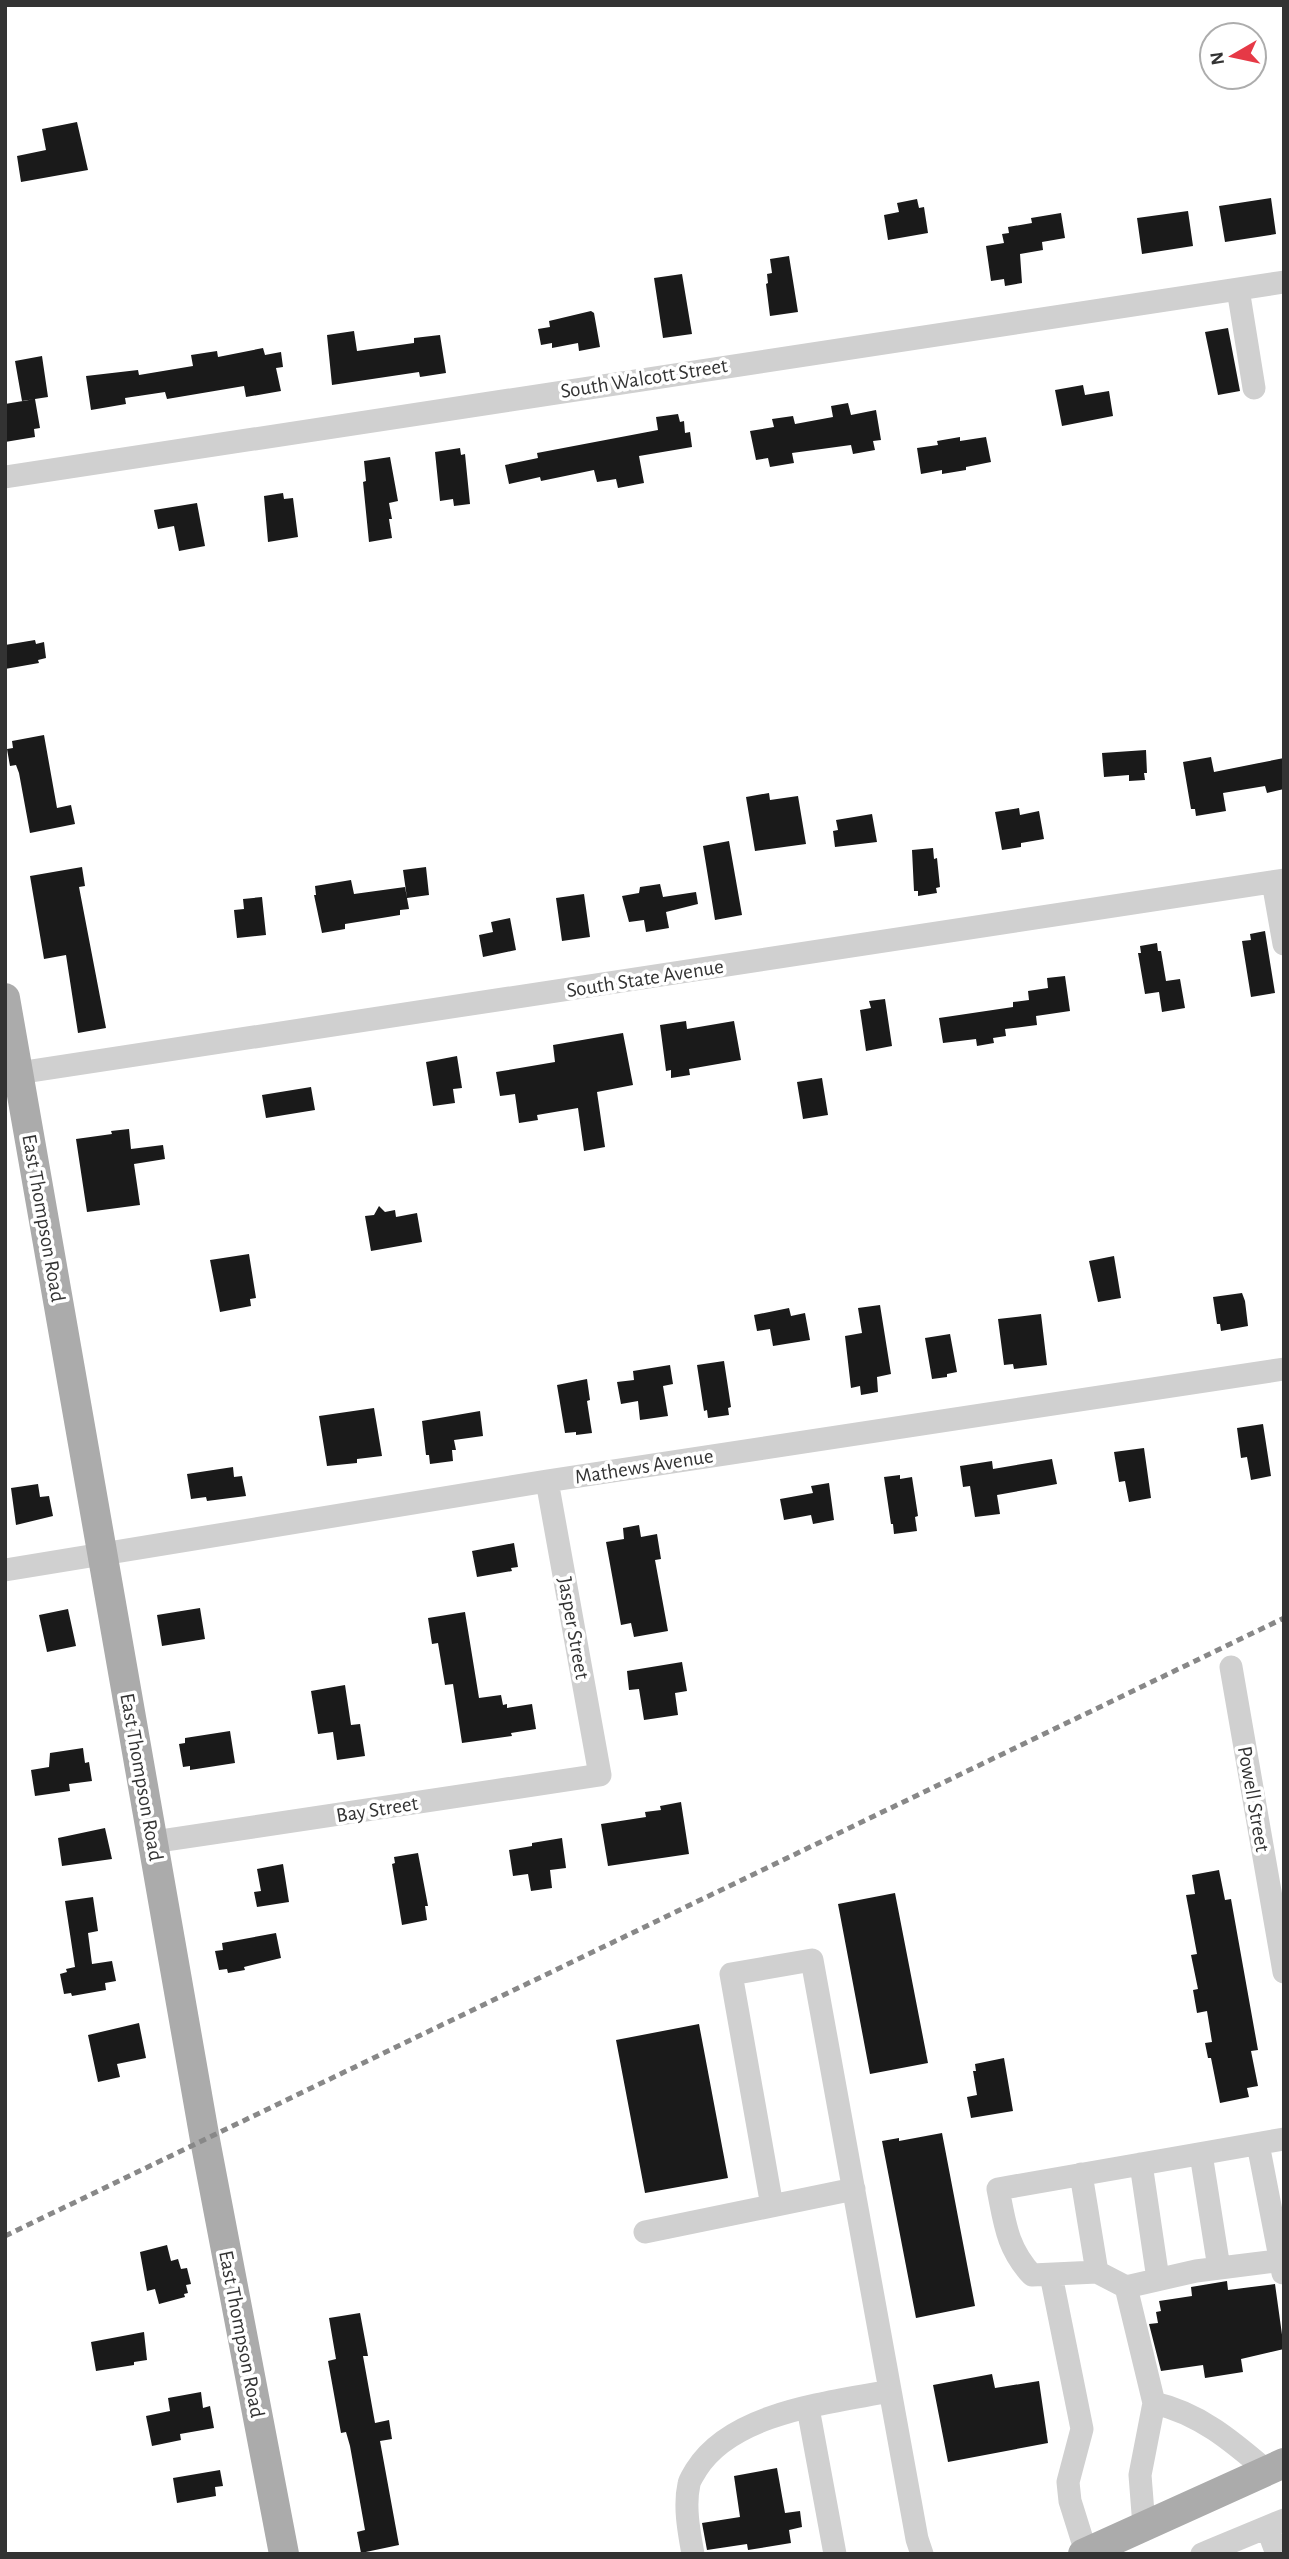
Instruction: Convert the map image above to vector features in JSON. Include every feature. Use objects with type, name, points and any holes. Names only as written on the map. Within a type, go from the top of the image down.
[{"type":"main road","name":"East Thompson Road","points":[[5,998],[12,1074],[102,1553],[205,2140],[284,2554]]},
{"type":"main road","points":[[1084,2553],[1275,2467]]},
{"type":"street","name":"South Walcott Street","points":[[5,477],[1284,282]]},
{"type":"street","points":[[1238,289],[1254,388]]},
{"type":"street","points":[[1278,881],[1284,944]]},
{"type":"street","name":"South State Avenue","points":[[12,1074],[1278,881]]},
{"type":"street","name":"Mathews Avenue","points":[[5,1570],[547,1481],[1284,1369]]},
{"type":"street","name":"Jasper Street","points":[[547,1481],[600,1775]]},
{"type":"street","name":"Powell Street","points":[[1231,1667],[1284,1972]]},
{"type":"street","name":"Bay Street","points":[[153,1842],[600,1775]]},
{"type":"street","points":[[772,2206],[731,1974],[812,1959],[917,2539],[922,2554]]},
{"type":"street","points":[[1258,2144],[1283,2266],[1219,2268],[1126,2287],[1097,2272],[1032,2275],[1019,2262],[1009,2244],[998,2189],[1284,2139]]},
{"type":"street","points":[[1201,2154],[1219,2268]]},
{"type":"street","points":[[1141,2164],[1158,2279]]},
{"type":"street","points":[[1081,2174],[1097,2272]]},
{"type":"street","points":[[645,2232],[854,2189]]},
{"type":"street","points":[[1051,2275],[1082,2429],[1068,2482],[1070,2501],[1084,2553]]},
{"type":"street","points":[[1126,2287],[1154,2403],[1140,2475],[1144,2526]]},
{"type":"street","points":[[693,2554],[688,2527],[689,2483],[702,2461],[719,2444],[755,2423],[808,2407],[890,2390]]},
{"type":"street","points":[[1154,2403],[1179,2409],[1275,2467]]},
{"type":"street","points":[[808,2407],[835,2554]]},
{"type":"street","points":[[1202,2554],[1275,2523],[1278,2554]]},
{"type":"building","points":[[77,122],[88,170],[21,182],[17,156],[46,150],[42,129]]},
{"type":"building","points":[[1271,198],[1276,234],[1225,242],[1219,206]]},
{"type":"building","points":[[917,199],[919,208],[924,207],[928,233],[888,240],[884,215],[899,212],[897,203]]},
{"type":"building","points":[[1188,211],[1193,246],[1142,254],[1137,218]]},
{"type":"building","points":[[1061,213],[1065,238],[1042,242],[1043,250],[1020,254],[1022,283],[1005,286],[1004,279],[991,281],[986,246],[1004,243],[1002,234],[1009,233],[1008,227],[1032,223],[1031,218]]},
{"type":"building","points":[[789,256],[798,312],[770,316],[766,284],[767,274],[772,273],[770,259]]},
{"type":"building","points":[[682,274],[692,334],[663,338],[654,278]]},
{"type":"building","points":[[591,311],[594,313],[600,347],[579,351],[578,343],[552,348],[552,343],[541,345],[538,329],[550,327],[549,321]]},
{"type":"building","points":[[1228,328],[1240,391],[1218,395],[1205,332]]},
{"type":"building","points":[[354,331],[357,351],[414,343],[414,338],[440,335],[446,373],[420,377],[419,372],[332,385],[327,335]]},
{"type":"building","points":[[263,348],[265,355],[281,352],[283,367],[276,368],[281,391],[246,397],[244,386],[167,399],[165,392],[125,398],[126,404],[91,410],[86,376],[138,370],[139,375],[193,366],[191,355],[217,351],[218,357]]},
{"type":"building","points":[[42,356],[48,397],[22,401],[15,361]]},
{"type":"building","points":[[1083,385],[1085,395],[1109,391],[1113,416],[1062,426],[1055,390]]},
{"type":"building","points":[[35,399],[40,428],[34,429],[35,437],[5,442],[5,404]]},
{"type":"building","points":[[848,403],[851,415],[876,410],[881,440],[873,441],[875,450],[853,454],[851,445],[792,453],[794,463],[770,467],[768,458],[756,460],[750,431],[774,427],[772,419],[793,416],[795,424],[833,417],[831,406]]},
{"type":"building","points":[[678,414],[680,422],[684,421],[685,433],[690,432],[692,447],[639,456],[644,483],[618,488],[616,479],[597,482],[594,470],[541,481],[540,477],[509,484],[505,465],[538,458],[537,453],[658,430],[656,417]]},
{"type":"building","points":[[960,437],[960,441],[986,437],[991,462],[966,467],[966,470],[942,474],[942,470],[921,474],[917,448],[938,445],[937,441]]},
{"type":"building","points":[[460,448],[461,455],[465,454],[470,504],[454,506],[453,499],[440,501],[435,452]]},
{"type":"building","points":[[390,457],[398,501],[389,503],[392,538],[369,542],[363,482],[366,481],[364,461]]},
{"type":"building","points":[[283,493],[284,499],[293,498],[298,537],[268,542],[264,496]]},
{"type":"building","points":[[197,503],[205,546],[179,551],[174,526],[158,529],[154,510]]},
{"type":"building","points":[[35,640],[36,644],[44,642],[46,658],[38,660],[39,663],[5,669],[5,645]]},
{"type":"building","points":[[44,735],[57,808],[71,805],[75,824],[30,833],[19,773],[16,765],[10,766],[7,749],[13,748],[12,741]]},
{"type":"building","points":[[1146,750],[1145,780],[1129,781],[1129,775],[1104,777],[1102,753]]},
{"type":"building","points":[[1211,757],[1214,772],[1284,758],[1284,789],[1267,793],[1265,786],[1223,793],[1226,811],[1196,816],[1195,809],[1191,809],[1183,762]]},
{"type":"building","points":[[769,793],[770,800],[798,796],[806,844],[755,851],[746,797]]},
{"type":"building","points":[[1019,808],[1020,815],[1039,811],[1044,839],[1002,850],[995,812]]},
{"type":"building","points":[[872,814],[877,842],[835,847],[833,831],[838,830],[836,820]]},
{"type":"building","points":[[729,841],[742,915],[715,920],[703,846]]},
{"type":"building","points":[[933,848],[934,859],[937,858],[940,887],[936,888],[937,893],[918,896],[918,891],[914,891],[912,850]]},
{"type":"building","points":[[82,867],[85,886],[79,887],[106,1028],[78,1033],[66,955],[44,959],[30,876]]},
{"type":"building","points":[[426,867],[429,895],[407,898],[403,870]]},
{"type":"building","points":[[351,880],[354,894],[405,887],[409,909],[400,910],[400,915],[345,924],[345,929],[322,933],[314,895],[315,886]]},
{"type":"building","points":[[660,884],[663,897],[696,892],[698,904],[666,912],[669,928],[646,932],[644,920],[629,922],[622,896],[639,893],[640,887]]},
{"type":"building","points":[[584,894],[590,937],[562,941],[556,898]]},
{"type":"building","points":[[262,897],[266,935],[237,938],[234,910],[244,909],[243,899]]},
{"type":"building","points":[[510,918],[516,950],[483,957],[479,935],[493,932],[491,922]]},
{"type":"building","points":[[1265,931],[1275,993],[1251,997],[1242,941],[1251,940],[1250,934]]},
{"type":"building","points":[[1157,943],[1166,981],[1180,979],[1185,1008],[1162,1012],[1159,992],[1145,994],[1138,953],[1141,953],[1140,946]]},
{"type":"building","points":[[1065,976],[1070,1011],[1036,1016],[1037,1025],[1005,1029],[1006,1036],[993,1038],[994,1043],[977,1046],[976,1039],[943,1043],[939,1018],[1013,1007],[1013,1002],[1029,1000],[1028,991],[1048,988],[1047,978]]},
{"type":"building","points":[[885,999],[892,1046],[866,1051],[860,1010],[871,1008],[869,1001]]},
{"type":"building","points":[[686,1021],[687,1029],[734,1021],[741,1060],[689,1069],[690,1075],[671,1078],[671,1070],[666,1071],[660,1025]]},
{"type":"building","points":[[623,1033],[633,1085],[597,1092],[605,1147],[584,1151],[578,1108],[537,1115],[538,1120],[519,1123],[515,1094],[500,1096],[496,1072],[555,1062],[553,1045]]},
{"type":"building","points":[[457,1056],[462,1088],[453,1089],[455,1103],[433,1106],[426,1062]]},
{"type":"building","points":[[822,1078],[828,1115],[803,1119],[797,1082]]},
{"type":"building","points":[[311,1087],[315,1110],[266,1118],[262,1095]]},
{"type":"building","points":[[129,1129],[131,1149],[163,1145],[165,1159],[134,1164],[140,1205],[87,1212],[76,1139]]},
{"type":"building","points":[[379,1206],[385,1212],[395,1210],[396,1217],[417,1213],[422,1242],[371,1251],[365,1216],[374,1215]]},
{"type":"building","points":[[249,1254],[256,1298],[250,1299],[251,1306],[220,1312],[210,1260]]},
{"type":"building","points":[[1114,1256],[1121,1298],[1098,1302],[1089,1261]]},
{"type":"building","points":[[1242,1293],[1248,1326],[1221,1331],[1220,1324],[1217,1324],[1213,1297]]},
{"type":"building","points":[[880,1305],[891,1374],[877,1377],[878,1392],[861,1395],[860,1386],[851,1388],[845,1336],[862,1333],[858,1308]]},
{"type":"building","points":[[789,1308],[791,1316],[805,1313],[810,1340],[773,1346],[770,1329],[757,1331],[754,1315]]},
{"type":"building","points":[[1041,1314],[1047,1365],[1014,1369],[1013,1364],[1004,1365],[998,1319]]},
{"type":"building","points":[[950,1334],[957,1372],[947,1374],[947,1377],[932,1379],[925,1338]]},
{"type":"building","points":[[724,1361],[731,1407],[728,1408],[729,1415],[708,1418],[707,1410],[704,1411],[697,1365]]},
{"type":"building","points":[[670,1365],[673,1384],[663,1386],[668,1416],[640,1420],[638,1401],[621,1404],[617,1382],[634,1380],[633,1371]]},
{"type":"building","points":[[587,1379],[592,1433],[565,1433],[557,1385]]},
{"type":"building","points":[[374,1408],[382,1456],[357,1459],[357,1463],[327,1466],[319,1416]]},
{"type":"building","points":[[480,1411],[483,1436],[454,1440],[456,1450],[452,1450],[453,1461],[430,1464],[429,1455],[426,1455],[422,1421]]},
{"type":"building","points":[[1263,1424],[1271,1476],[1251,1480],[1247,1457],[1241,1458],[1237,1428]]},
{"type":"building","points":[[1144,1448],[1151,1498],[1129,1502],[1125,1481],[1119,1482],[1114,1452]]},
{"type":"building","points":[[1052,1459],[1057,1484],[997,1495],[1000,1514],[975,1517],[970,1486],[963,1487],[960,1466],[992,1461],[993,1469]]},
{"type":"building","points":[[233,1467],[234,1477],[242,1476],[246,1496],[207,1501],[206,1497],[191,1499],[187,1474]]},
{"type":"building","points":[[900,1475],[900,1479],[912,1477],[918,1516],[915,1517],[917,1531],[894,1534],[884,1477]]},
{"type":"building","points":[[829,1483],[834,1520],[813,1524],[811,1515],[784,1520],[780,1499],[813,1493],[811,1486]]},
{"type":"building","points":[[38,1484],[40,1497],[49,1496],[53,1516],[16,1525],[11,1488]]},
{"type":"building","points":[[639,1525],[641,1537],[657,1534],[661,1559],[655,1560],[668,1631],[634,1637],[631,1623],[621,1625],[606,1542],[624,1539],[623,1528]]},
{"type":"building","points":[[514,1543],[518,1567],[511,1568],[512,1571],[477,1577],[472,1551]]},
{"type":"building","points":[[200,1608],[205,1639],[162,1646],[157,1615]]},
{"type":"building","points":[[68,1609],[76,1646],[47,1652],[39,1615]]},
{"type":"building","points":[[465,1612],[479,1698],[501,1695],[503,1705],[507,1704],[507,1708],[532,1704],[536,1729],[511,1733],[512,1736],[462,1743],[453,1684],[445,1685],[438,1643],[432,1644],[428,1618]]},
{"type":"building","points":[[682,1662],[687,1691],[675,1693],[678,1715],[644,1720],[639,1689],[629,1690],[627,1671]]},
{"type":"building","points":[[345,1685],[351,1725],[360,1724],[365,1756],[337,1760],[333,1732],[318,1734],[311,1691]]},
{"type":"building","points":[[230,1731],[235,1763],[190,1770],[190,1766],[183,1767],[179,1744],[185,1743],[185,1738]]},
{"type":"building","points":[[83,1748],[85,1763],[89,1762],[92,1781],[69,1784],[70,1791],[35,1796],[31,1770],[49,1767],[50,1753]]},
{"type":"building","points":[[681,1802],[689,1854],[608,1866],[601,1824],[646,1817],[645,1812],[661,1810],[660,1806]]},
{"type":"building","points":[[105,1828],[112,1859],[62,1866],[58,1838]]},
{"type":"building","points":[[562,1838],[566,1868],[550,1870],[552,1888],[531,1891],[528,1874],[513,1876],[509,1850]]},
{"type":"building","points":[[418,1853],[428,1906],[425,1906],[427,1920],[402,1925],[392,1864],[395,1863],[394,1857]]},
{"type":"building","points":[[283,1864],[289,1902],[257,1907],[254,1892],[261,1891],[257,1869]]},
{"type":"building","points":[[1219,1870],[1225,1900],[1231,1899],[1258,2050],[1251,2051],[1258,2086],[1247,2088],[1249,2097],[1220,2103],[1211,2058],[1208,2058],[1205,2043],[1212,2042],[1207,2011],[1197,2013],[1193,1990],[1198,1989],[1191,1955],[1197,1954],[1186,1895],[1195,1894],[1192,1875]]},
{"type":"building","points":[[895,1893],[928,2063],[870,2074],[838,1904]]},
{"type":"building","points":[[93,1897],[98,1931],[88,1933],[92,1964],[112,1961],[116,1981],[105,1983],[106,1990],[72,1996],[71,1993],[64,1994],[60,1974],[75,1967],[65,1901]]},
{"type":"building","points":[[276,1933],[281,1958],[244,1967],[245,1970],[228,1973],[227,1969],[219,1970],[215,1951],[223,1950],[222,1943]]},
{"type":"building","points":[[139,2023],[146,2058],[117,2064],[120,2077],[98,2082],[88,2035]]},
{"type":"building","points":[[699,2024],[728,2178],[645,2193],[616,2040]]},
{"type":"building","points":[[1004,2058],[1013,2111],[971,2118],[967,2097],[977,2095],[973,2071],[976,2071],[975,2064]]},
{"type":"building","points":[[942,2133],[975,2306],[916,2318],[882,2141],[899,2138],[899,2141]]},
{"type":"building","points":[[167,2245],[171,2261],[178,2259],[181,2269],[187,2268],[191,2284],[186,2285],[188,2293],[184,2294],[185,2297],[159,2304],[155,2289],[147,2291],[140,2252]]},
{"type":"building","points":[[1227,2281],[1228,2290],[1275,2284],[1284,2349],[1241,2359],[1243,2372],[1205,2378],[1203,2365],[1161,2371],[1149,2324],[1158,2323],[1156,2312],[1161,2311],[1159,2301],[1192,2296],[1191,2287]]},
{"type":"building","points":[[360,2313],[368,2356],[363,2356],[375,2423],[389,2420],[392,2439],[380,2441],[399,2545],[361,2553],[357,2532],[365,2530],[350,2446],[346,2432],[341,2433],[328,2361],[336,2359],[329,2318]]},
{"type":"building","points":[[144,2332],[147,2360],[134,2362],[134,2365],[96,2371],[91,2342]]},
{"type":"building","points":[[992,2374],[995,2388],[1039,2381],[1048,2443],[948,2462],[933,2385]]},
{"type":"building","points":[[201,2392],[203,2408],[210,2406],[214,2428],[180,2434],[181,2440],[152,2446],[146,2416],[170,2411],[168,2398]]},
{"type":"building","points":[[777,2468],[785,2513],[800,2511],[802,2527],[789,2530],[791,2543],[748,2550],[747,2544],[707,2550],[702,2523],[740,2517],[734,2476]]},
{"type":"building","points":[[220,2470],[223,2486],[215,2487],[216,2496],[177,2503],[173,2478]]},
{"type":"railway","points":[[5,2236],[1284,1618]]}]
